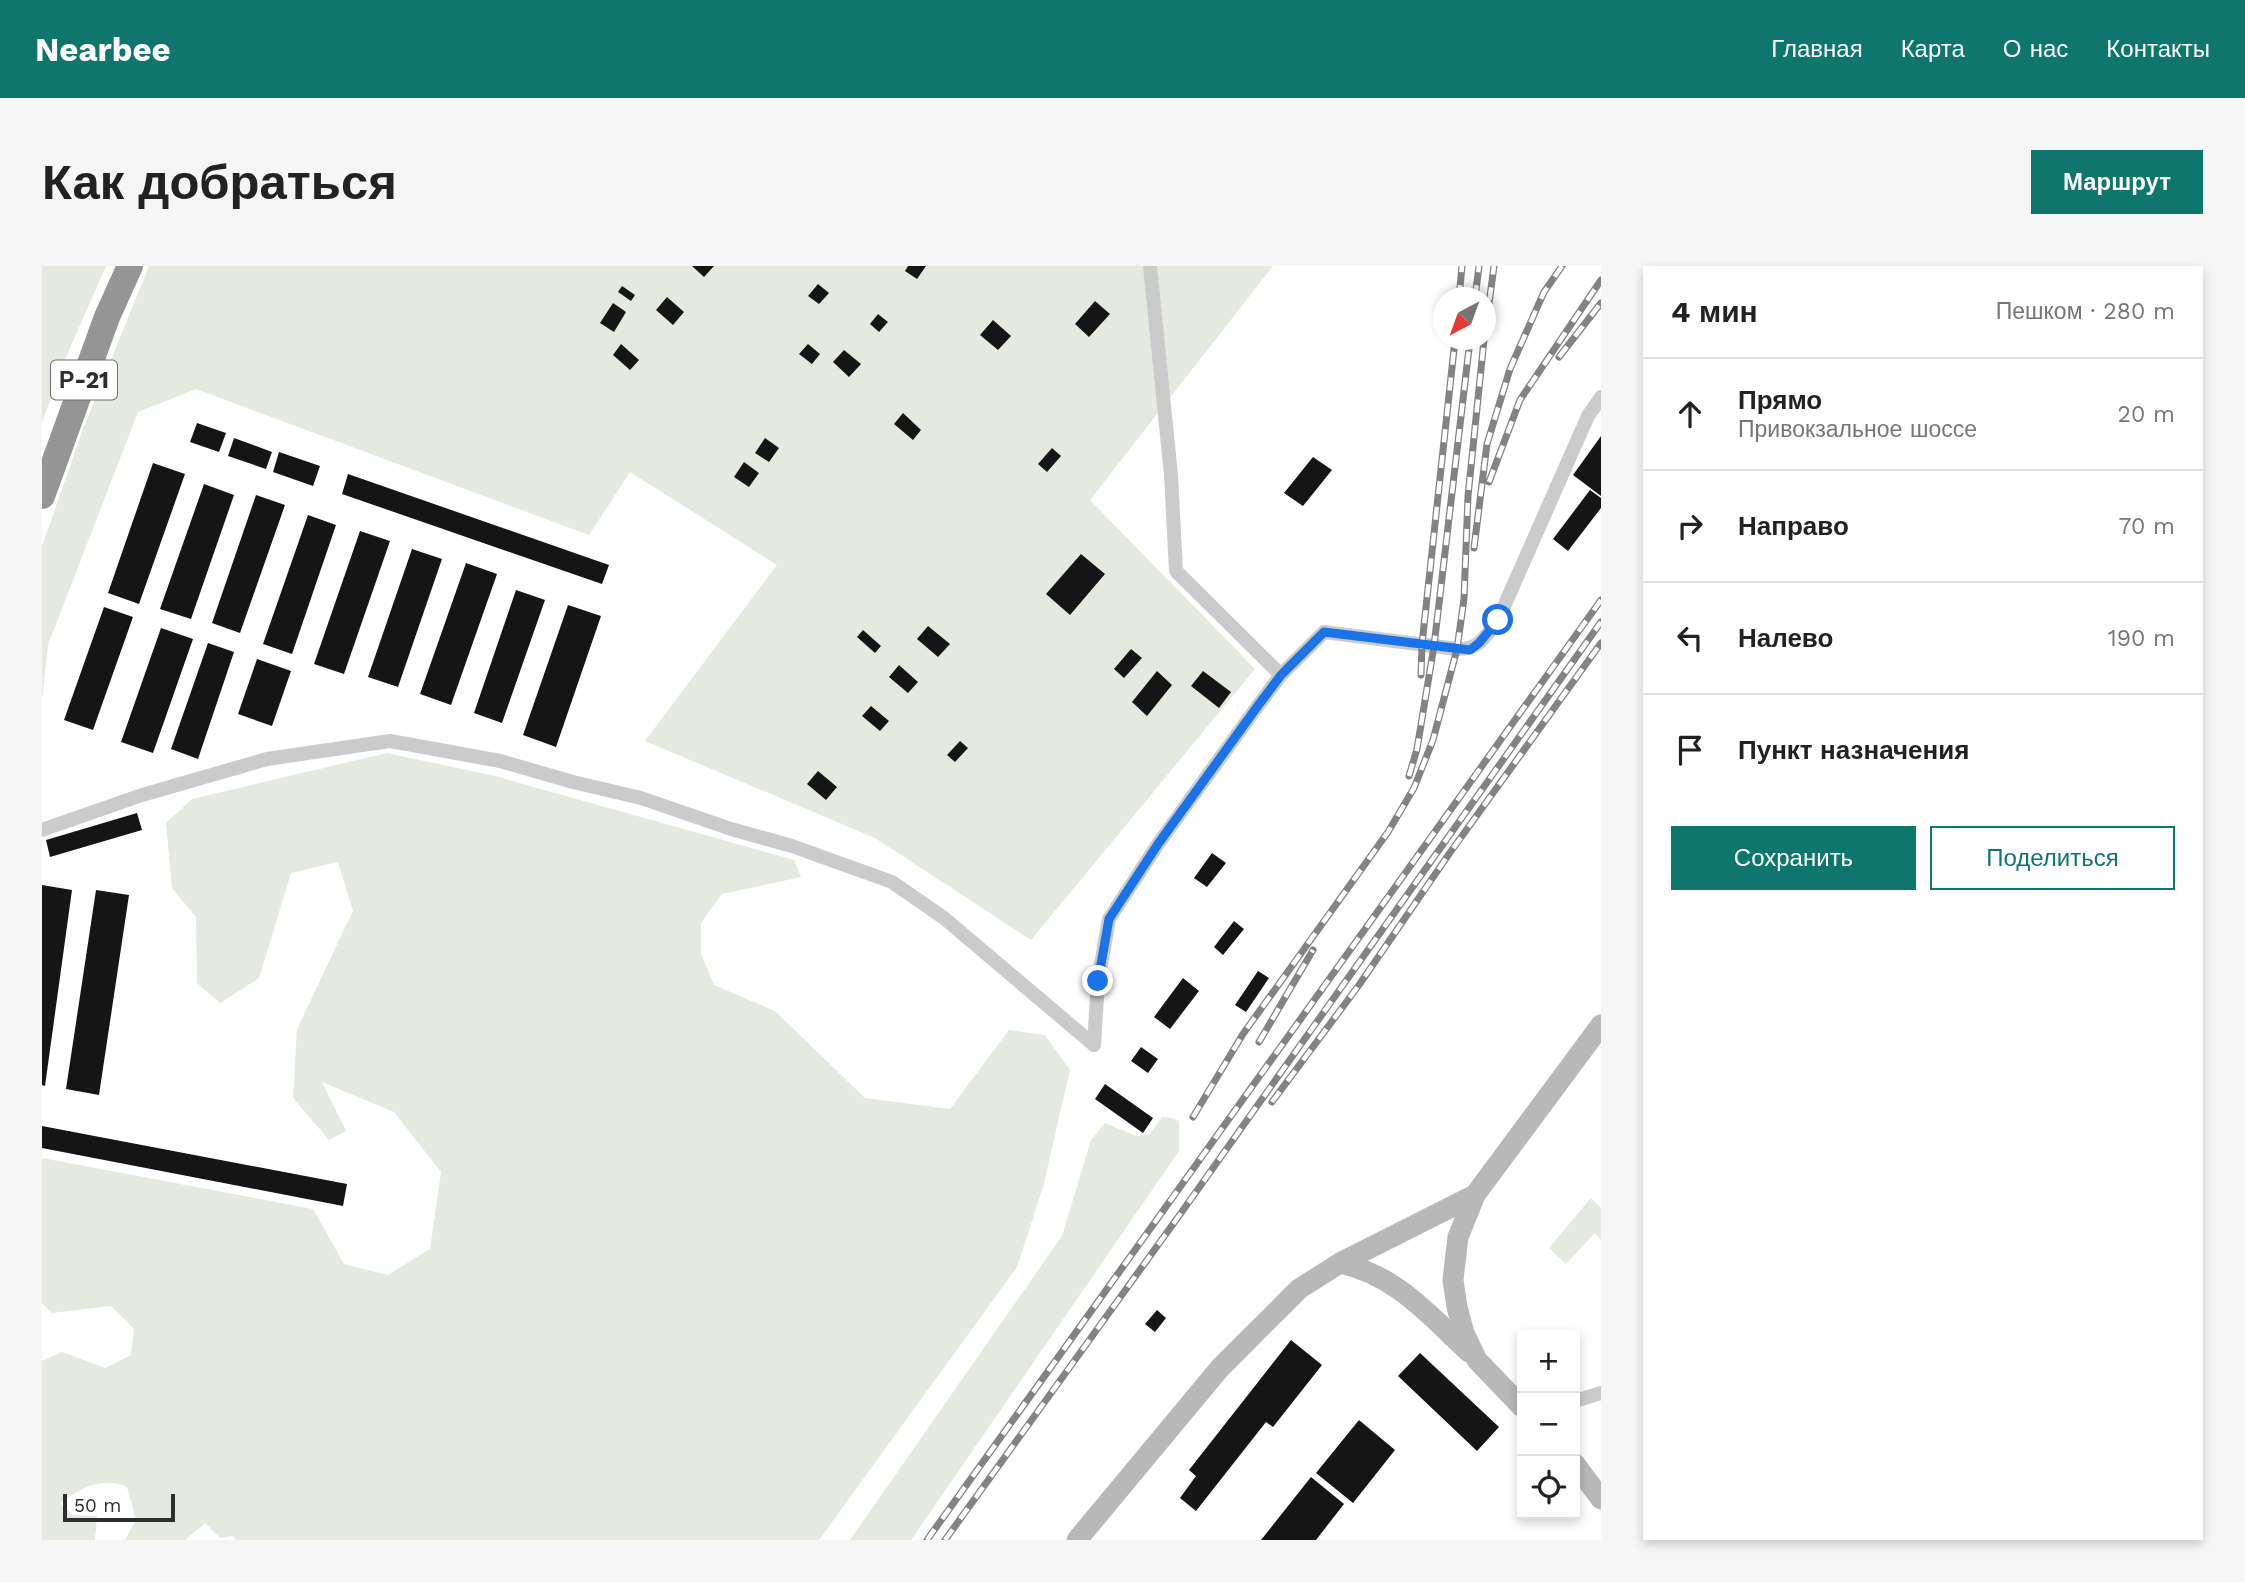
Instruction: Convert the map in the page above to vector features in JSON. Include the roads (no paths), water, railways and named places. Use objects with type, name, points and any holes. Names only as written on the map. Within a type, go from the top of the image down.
[{"type":"highway","name":"Р-21","points":[[42,496],[107,317],[130,266]]},
{"type":"street","points":[[1150,266],[1171,475],[1176,571],[1281,675]]},
{"type":"street","points":[[42,830],[142,795],[267,760],[390,741],[500,761],[640,798],[731,829],[792,846],[892,882],[944,918],[1094,1045],[1098,981],[1109,919],[1158,844],[1281,675],[1324,632],[1470,650],[1479,643],[1498,620],[1588,416],[1601,397]]},
{"type":"street","points":[[1477,1360],[1464,1332],[1457,1307],[1453,1280],[1458,1237],[1475,1195],[1601,1025]]},
{"type":"street","points":[[1077,1540],[1220,1368],[1299,1289],[1340,1263],[1475,1195]]},
{"type":"street","points":[[1340,1263],[1363,1268],[1404,1291],[1517,1402]]},
{"type":"street","points":[[1580,1399],[1601,1393]]},
{"type":"street","points":[[1580,1471],[1601,1499]]},
{"type":"railway","points":[[1460,287],[1462,266]]},
{"type":"railway","points":[[1476,287],[1479,266]]},
{"type":"railway","points":[[1491,287],[1494,266]]},
{"type":"railway","points":[[1474,548],[1487,444],[1510,369],[1544,292],[1562,266]]},
{"type":"railway","points":[[1489,482],[1520,400],[1601,280]]},
{"type":"railway","points":[[1559,357],[1601,303]]},
{"type":"railway","points":[[1421,675],[1422,644],[1454,350]]},
{"type":"railway","points":[[1409,776],[1417,749],[1434,646],[1469,350]]},
{"type":"railway","points":[[1193,1117],[1243,1034],[1388,832],[1414,788],[1433,740],[1457,649],[1464,599],[1468,496],[1483,350]]},
{"type":"railway","points":[[927,1540],[1601,600]]},
{"type":"railway","points":[[945,1540],[1601,622]]},
{"type":"railway","points":[[1272,1102],[1359,985],[1449,854],[1601,643]]},
{"type":"railway","points":[[1259,1042],[1313,950]]}]
